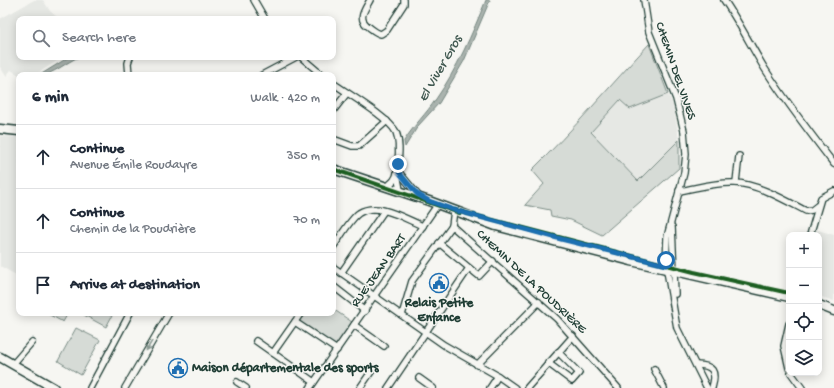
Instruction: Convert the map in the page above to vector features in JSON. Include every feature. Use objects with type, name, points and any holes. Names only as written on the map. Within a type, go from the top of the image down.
[{"type":"street","points":[[254,0],[263,16]]},
{"type":"street","points":[[370,0],[362,14],[362,20],[364,23],[381,34],[387,30],[404,4],[404,0]]},
{"type":"street","name":"CHEMIN DEL VIVES","points":[[644,0],[649,32],[676,99],[684,131],[686,154],[684,173],[673,220],[671,268],[677,328],[707,388]]},
{"type":"street","points":[[724,0],[741,25],[764,67],[786,100],[834,164]]},
{"type":"street","points":[[129,60],[129,72]]},
{"type":"street","points":[[268,72],[290,60]]},
{"type":"street","points":[[304,60],[318,72]]},
{"type":"street","points":[[336,85],[387,121],[395,132],[398,141],[399,174],[402,190]]},
{"type":"street","points":[[336,107],[347,93]]},
{"type":"street","points":[[336,140],[352,146],[359,146],[387,121]]},
{"type":"street","points":[[0,129],[16,131]]},
{"type":"street","points":[[736,182],[740,156]]},
{"type":"street","points":[[336,169],[351,171],[389,186]]},
{"type":"street","points":[[336,170],[417,194],[429,201]]},
{"type":"street","points":[[389,186],[395,181],[399,174]]},
{"type":"street","points":[[399,174],[417,194]]},
{"type":"street","points":[[679,191],[712,184],[736,182],[774,195],[806,211],[812,210],[817,206],[824,195],[834,191]]},
{"type":"street","points":[[402,190],[496,226],[786,296]]},
{"type":"street","name":"RUE JEAN BART","points":[[310,388],[438,204]]},
{"type":"street","points":[[811,232],[817,206]]},
{"type":"street","points":[[336,243],[359,213],[371,209],[377,208],[424,226]]},
{"type":"street","points":[[402,315],[412,281],[452,226],[454,210]]},
{"type":"street","points":[[341,272],[384,211]]},
{"type":"street","name":"CHEMIN DE LA POUDRIÈRE","points":[[452,226],[493,260],[539,302],[572,336],[616,387]]},
{"type":"street","points":[[439,243],[479,276],[481,276],[493,260]]},
{"type":"street","points":[[388,388],[469,268]]},
{"type":"street","points":[[671,268],[786,293]]},
{"type":"street","points":[[336,269],[426,333],[498,376],[515,388]]},
{"type":"street","points":[[336,288],[365,311]]},
{"type":"street","points":[[477,364],[539,302]]},
{"type":"street","points":[[822,306],[834,311]]},
{"type":"street","points":[[822,310],[834,315]]},
{"type":"street","points":[[90,388],[128,316]]},
{"type":"street","points":[[125,388],[167,316]]},
{"type":"street","points":[[273,353],[299,316]]},
{"type":"street","points":[[295,322],[337,350]]},
{"type":"street","points":[[354,325],[384,346]]},
{"type":"street","points":[[527,388],[572,336]]},
{"type":"street","points":[[786,337],[784,346],[786,355]]},
{"type":"street","points":[[256,341],[314,382]]},
{"type":"street","points":[[13,364],[32,342]]},
{"type":"street","points":[[548,364],[572,381],[579,372],[558,352]]},
{"type":"street","points":[[0,357],[54,388]]},
{"type":"street","points":[[696,365],[706,365],[713,372],[715,377],[712,388]]},
{"type":"street","points":[[654,368],[664,388]]},
{"type":"street","points":[[360,388],[373,369]]},
{"type":"street","points":[[490,388],[498,376]]},
{"type":"street","points":[[793,376],[802,388]]},
{"type":"street","points":[[419,378],[433,388]]},
{"type":"street","points":[[237,382],[246,388]]},
{"type":"shaded area","points":[[34,0],[43,0],[50,11],[56,16],[16,16],[16,60],[58,60],[40,72],[16,73],[11,70],[6,76],[0,67],[0,19]]},
{"type":"shaded area","points":[[486,0],[490,0],[464,61],[439,103],[418,126],[405,147],[404,141],[444,88],[451,76],[470,38]]},
{"type":"shaded area","points":[[649,44],[668,94],[630,109],[620,100],[591,132],[638,181],[679,140],[679,168],[602,235],[571,220],[551,216],[550,210],[525,205],[544,184],[532,170],[577,124]]},
{"type":"shaded area","points":[[64,60],[72,60],[55,71],[45,72]]},
{"type":"shaded area","points":[[668,94],[674,106],[679,140],[638,181],[591,132],[620,100],[630,109]]},
{"type":"shaded area","points":[[1,136],[16,137],[16,275],[0,266]]},
{"type":"shaded area","points":[[815,229],[834,235],[834,301],[822,297],[822,232],[814,232]]},
{"type":"shaded area","points":[[336,311],[352,322],[336,346],[298,320],[301,316],[336,316]]},
{"type":"shaded area","points":[[52,316],[66,316],[63,322]]},
{"type":"shaded area","points":[[86,316],[112,316],[106,327]]},
{"type":"shaded area","points":[[76,328],[100,340],[81,375],[58,361]]},
{"type":"cycle path","points":[[336,170],[460,213]]},
{"type":"cycle path","points":[[454,210],[694,272],[786,292]]},
{"type":"place","name":"Relais Petite Enfance","points":[[439,283]]},
{"type":"place","name":"Maison départementale des sports","points":[[178,368]]},
{"type":"route","points":[[398,164],[398,171],[417,194],[429,201],[454,210],[561,239],[666,265],[666,260]]},
{"type":"water label","name":"El Viver Gros","points":[[441,69]]}]
